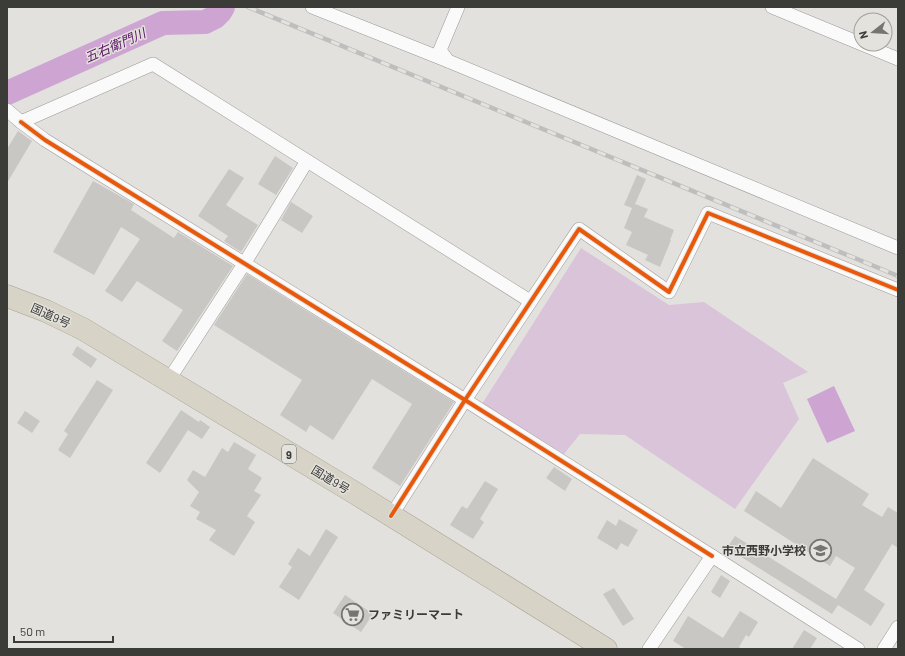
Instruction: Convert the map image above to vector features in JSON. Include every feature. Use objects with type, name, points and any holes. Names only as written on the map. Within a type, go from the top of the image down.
[{"type":"highway","name":"国道9号","points":[[7,296],[46,311],[83,329],[391,516],[606,649]]},
{"type":"highway","name":"国道9号","points":[[566,624],[594,649]]},
{"type":"street","points":[[312,7],[448,61],[898,248]]},
{"type":"street","points":[[448,61],[440,50],[458,7]]},
{"type":"street","points":[[772,7],[898,59]]},
{"type":"street","points":[[21,122],[153,64],[530,302]]},
{"type":"street","points":[[7,110],[45,140],[465,400],[858,649]]},
{"type":"street","points":[[168,381],[244,264],[307,161]]},
{"type":"street","points":[[391,516],[465,400],[579,230],[669,292],[708,213],[898,290]]},
{"type":"street","points":[[649,649],[712,556]]},
{"type":"street","points":[[884,649],[898,627]]},
{"type":"shaded area","points":[[581,248],[669,305],[704,302],[808,372],[783,383],[799,419],[735,509],[625,435],[580,434],[564,454],[482,404]]},
{"type":"shaded area","points":[[834,386],[855,431],[827,443],[807,399]]},
{"type":"building","points":[[18,131],[32,141],[7,183],[7,149]]},
{"type":"building","points":[[275,156],[293,168],[276,195],[258,184]]},
{"type":"building","points":[[229,169],[244,178],[226,205],[258,225],[241,252],[224,241],[228,236],[198,216]]},
{"type":"building","points":[[637,175],[646,179],[635,204],[648,209],[644,217],[674,230],[660,267],[645,260],[648,255],[626,245],[632,232],[624,228],[632,208],[624,205]]},
{"type":"building","points":[[93,181],[134,204],[131,210],[174,238],[178,232],[233,266],[177,351],[162,341],[183,310],[137,281],[122,302],[105,291],[140,239],[121,227],[94,275],[53,252]]},
{"type":"building","points":[[291,202],[313,216],[302,233],[281,220]]},
{"type":"building","points":[[247,274],[454,402],[400,486],[372,468],[412,404],[372,379],[333,440],[310,425],[306,432],[280,415],[302,380],[214,325]]},
{"type":"building","points":[[77,346],[97,359],[91,368],[72,355]]},
{"type":"building","points":[[97,380],[113,390],[70,458],[58,450],[68,434],[64,431]]},
{"type":"building","points":[[181,410],[199,422],[200,420],[210,427],[202,439],[188,430],[160,473],[146,463]]},
{"type":"building","points":[[25,411],[40,421],[32,433],[17,423]]},
{"type":"building","points":[[234,442],[256,455],[248,469],[262,478],[254,491],[261,495],[247,516],[255,522],[234,556],[209,540],[216,530],[196,519],[200,512],[190,506],[199,492],[187,480],[193,470],[205,477],[222,448],[228,452]]},
{"type":"building","points":[[813,458],[869,494],[862,505],[882,517],[888,507],[898,513],[898,548],[892,544],[864,590],[885,604],[871,626],[838,605],[832,614],[727,548],[735,536],[836,599],[855,568],[836,556],[830,566],[744,511],[756,491],[781,508]]},
{"type":"building","points":[[554,467],[572,479],[565,491],[546,478]]},
{"type":"building","points":[[485,481],[498,489],[480,519],[484,522],[473,539],[450,525],[462,506],[467,509]]},
{"type":"building","points":[[619,519],[638,530],[628,547],[621,543],[617,550],[597,538],[607,520],[616,526]]},
{"type":"building","points":[[326,529],[338,537],[299,600],[279,587],[292,567],[288,564],[298,548],[310,556]]},
{"type":"building","points":[[721,575],[730,581],[720,598],[711,592]]},
{"type":"building","points":[[614,588],[634,619],[623,626],[603,594]]},
{"type":"building","name":"ファミリーマート","points":[[345,595],[373,614],[361,632],[333,613]]},
{"type":"building","points":[[740,611],[758,622],[749,637],[746,635],[739,647],[742,649],[686,649],[673,641],[688,616],[723,638]]},
{"type":"building","points":[[804,630],[817,638],[810,649],[792,649]]},
{"type":"waterway","name":"五右衛門川","points":[[7,93],[163,23],[205,22],[215,17],[223,7]]},
{"type":"railway","points":[[248,7],[898,276]]},
{"type":"cycle path","points":[[21,122],[45,140],[465,400],[712,556]]},
{"type":"cycle path","points":[[391,516],[465,400],[579,229],[669,292],[708,213],[898,290]]},
{"type":"place","name":"市立西野小学校","points":[[821,550]]},
{"type":"place","name":"ファミリーマート","points":[[353,614]]}]
